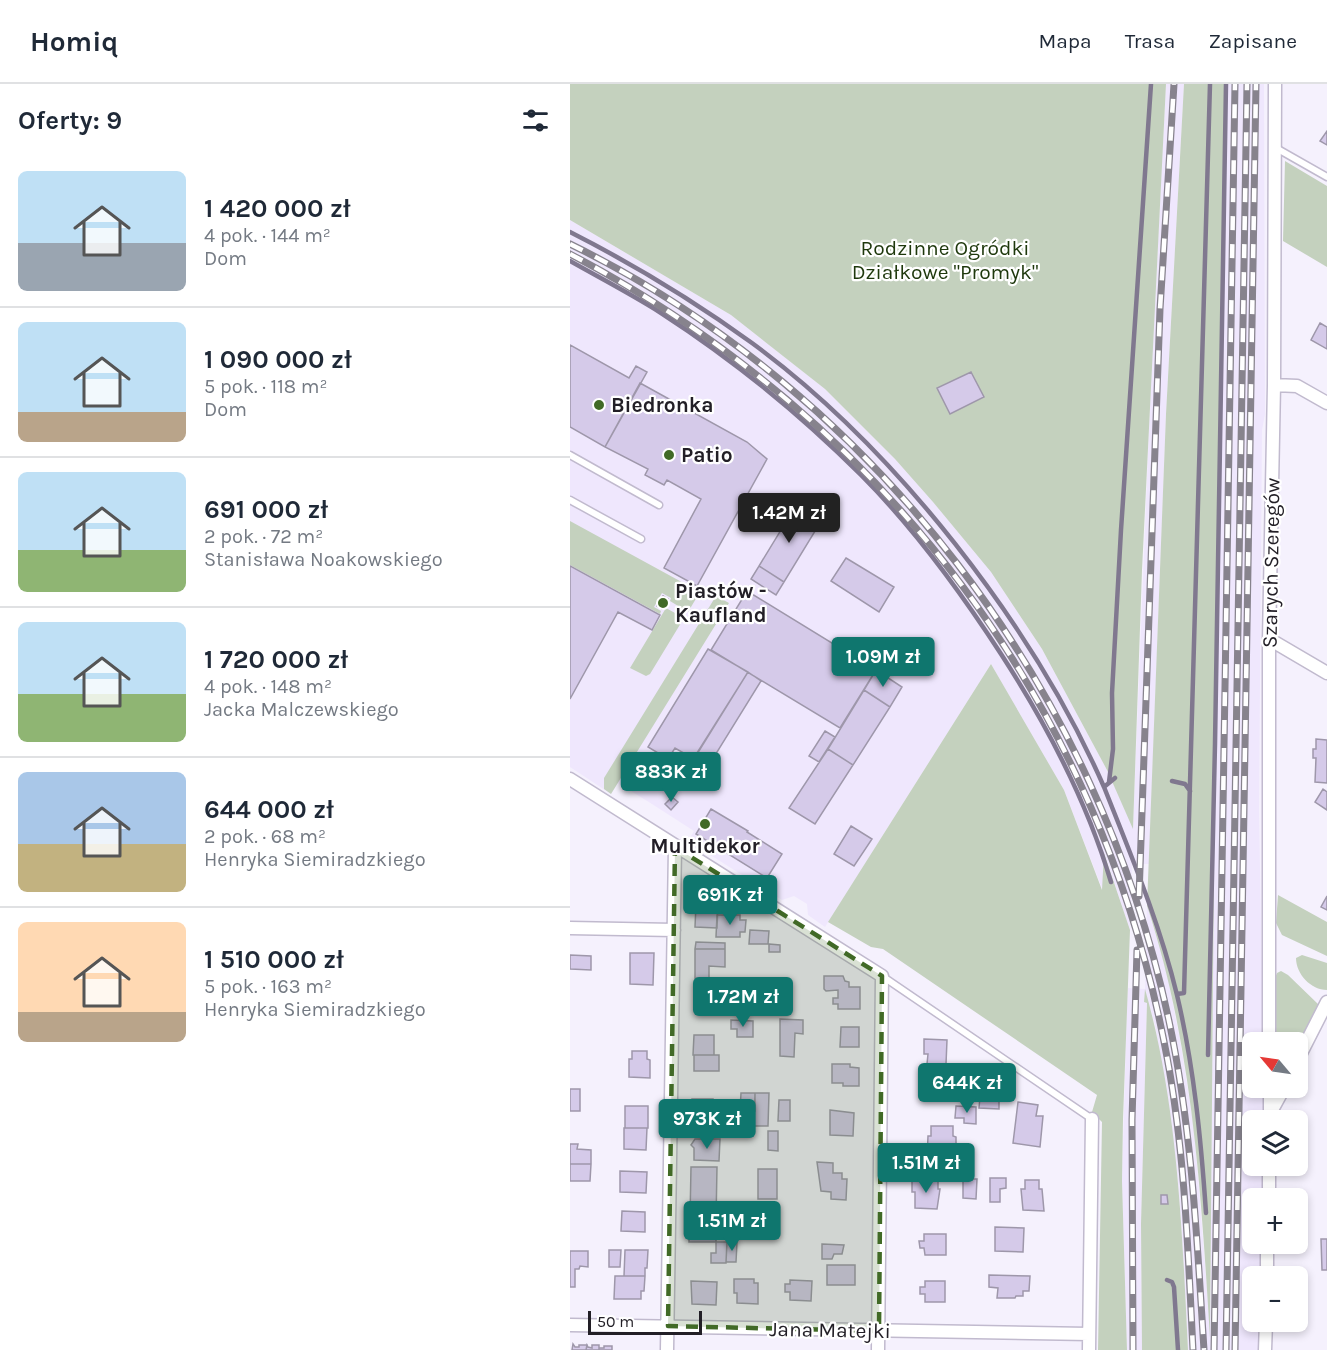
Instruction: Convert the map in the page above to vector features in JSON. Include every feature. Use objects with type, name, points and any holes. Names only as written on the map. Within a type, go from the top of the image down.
[{"type":"street","name":"Szarych Szeregów","points":[[1269,1032],[1269,639],[1274,386],[1275,84]]},
{"type":"street","points":[[1274,386],[1297,386],[1327,403]]},
{"type":"street","points":[[1269,639],[1327,673]]},
{"type":"street","points":[[570,778],[675,847],[882,976],[878,1350]]},
{"type":"street","points":[[667,1350],[675,847]]},
{"type":"street","points":[[570,928],[674,930]]},
{"type":"street","points":[[1308,1039],[1327,1002]]},
{"type":"street","points":[[1089,1350],[1092,1119]]},
{"type":"street","name":"Jana Matejki","points":[[570,1324],[1089,1334]]},
{"type":"street","points":[[1265,1350],[1266,1332]]},
{"type":"lane","points":[[1275,148],[1327,177]]},
{"type":"lane","points":[[570,455],[659,505]]},
{"type":"lane","points":[[570,500],[641,539]]},
{"type":"lane","points":[[882,976],[1092,1119]]},
{"type":"highlighted area","points":[[675,847],[882,976],[879,1331],[668,1326]]},
{"type":"shaded area","points":[[1166,84],[1184,84],[1166,414],[1149,864],[1132,864],[1130,930],[1105,855],[1103,891],[1064,790],[991,664],[825,927],[808,915],[807,904],[794,896],[782,900],[688,841],[694,831],[652,804],[618,783],[611,794],[570,767],[570,220],[731,315],[825,389],[895,459],[991,572],[1042,649],[1107,770],[1133,827],[1151,380]]},
{"type":"shaded area","points":[[1226,84],[1264,84],[1265,414],[1262,430],[1259,811],[1263,1032],[1242,1032],[1242,1098],[1263,1098],[1264,1110],[1242,1110],[1242,1176],[1264,1176],[1264,1188],[1242,1188],[1242,1254],[1265,1254],[1265,1266],[1242,1266],[1242,1332],[1263,1332],[1262,1350],[1188,1350],[1177,1173],[1155,1025],[1145,991],[1144,1002],[1147,1002],[1141,1224],[1142,1350],[1127,1350],[1122,1181],[1127,1007],[1128,988],[1145,989],[1147,906],[1166,968],[1194,1128],[1210,1326],[1215,744]]},
{"type":"green space","name":"Rodzinne Ogródki Działkowe \"Promyk\"","points":[[570,84],[1166,84],[1142,570],[1133,829],[1107,770],[1042,649],[991,572],[895,459],[825,389],[731,315],[570,220]]},
{"type":"green space","points":[[1184,84],[1226,84],[1215,744],[1210,1338],[1198,1174],[1185,1066],[1163,959],[1147,906],[1166,414]]},
{"type":"green space","points":[[1285,161],[1327,186],[1327,267],[1283,241]]},
{"type":"green space","points":[[570,521],[700,592],[688,612],[662,593],[654,607],[661,611],[660,614],[570,565]]},
{"type":"green space","points":[[716,596],[729,603],[611,794],[604,789],[604,778]]},
{"type":"green space","points":[[666,608],[684,618],[650,674],[646,676],[630,668]]},
{"type":"green space","points":[[991,664],[1064,790],[1102,890],[1104,853],[1130,930],[1122,1181],[1127,1350],[1098,1350],[1102,1122],[1092,1112],[1097,1095],[883,949],[871,947],[828,922]]},
{"type":"green space","points":[[1278,895],[1327,922],[1327,956],[1282,935],[1276,923]]},
{"type":"green space","points":[[1302,955],[1327,963],[1327,990],[1310,984],[1302,975],[1296,958]]},
{"type":"green space","points":[[1281,971],[1288,975],[1318,1004],[1320,1008],[1307,1032],[1274,1032],[1277,973]]},
{"type":"green space","points":[[1145,989],[1165,1077],[1172,1123],[1177,1168],[1188,1350],[1142,1350],[1141,1224],[1147,1003],[1144,1002]]},
{"type":"building","points":[[1327,131],[1327,145],[1320,141]]},
{"type":"building","points":[[1320,323],[1327,327],[1327,349],[1311,340]]},
{"type":"building","name":"Biedronka","points":[[570,345],[629,378],[636,366],[647,372],[605,447],[570,427]]},
{"type":"building","points":[[971,372],[984,397],[950,414],[937,388]]},
{"type":"building","points":[[640,383],[747,442],[767,459],[697,586],[664,568],[701,499],[667,480],[664,485],[645,475],[648,469],[605,447]]},
{"type":"building","points":[[795,507],[820,523],[784,582],[759,566]]},
{"type":"building","points":[[846,558],[894,587],[879,612],[831,581]]},
{"type":"building","points":[[570,566],[660,615],[652,630],[618,612],[570,699]]},
{"type":"building","points":[[759,566],[784,582],[776,595],[751,579]]},
{"type":"building","points":[[747,591],[876,670],[840,728],[711,650]]},
{"type":"building","name":"Piastów - Kaufland","points":[[663,596],[668,599],[662,609],[657,606]]},
{"type":"building","points":[[708,649],[748,672],[694,759],[675,748],[668,759],[648,747]]},
{"type":"building","points":[[876,670],[902,687],[890,707],[864,690]]},
{"type":"building","points":[[748,672],[761,681],[709,765],[695,756]]},
{"type":"building","points":[[864,690],[890,707],[853,765],[828,749]]},
{"type":"building","points":[[825,731],[835,737],[819,762],[809,756]]},
{"type":"building","points":[[1316,739],[1327,740],[1327,783],[1315,782],[1316,758],[1313,758],[1313,749],[1316,749]]},
{"type":"building","points":[[828,749],[853,765],[815,824],[789,808]]},
{"type":"building","points":[[1323,789],[1327,792],[1327,810],[1315,802]]},
{"type":"building","points":[[672,797],[678,802],[671,810],[665,804]]},
{"type":"building","points":[[711,809],[782,854],[767,878],[696,834]]},
{"type":"building","points":[[851,826],[872,839],[854,866],[834,854]]},
{"type":"building","points":[[1327,896],[1327,910],[1321,907]]},
{"type":"building","points":[[696,904],[718,905],[717,928],[695,927]]},
{"type":"building","points":[[717,915],[740,915],[740,920],[746,920],[745,932],[740,932],[740,937],[716,937]]},
{"type":"building","points":[[750,930],[769,931],[768,944],[749,944]]},
{"type":"building","points":[[696,942],[725,943],[725,949],[695,949]]},
{"type":"building","points":[[769,944],[780,945],[780,952],[769,952]]},
{"type":"building","points":[[695,949],[725,949],[725,967],[709,966],[709,979],[695,978]]},
{"type":"building","points":[[630,953],[654,953],[653,985],[630,984]]},
{"type":"building","points":[[570,955],[591,956],[591,970],[570,969]]},
{"type":"building","points":[[824,976],[843,976],[845,981],[849,982],[849,987],[860,987],[860,1009],[838,1009],[838,1004],[833,1004],[833,998],[838,998],[838,990],[826,991],[824,989]]},
{"type":"building","points":[[780,1019],[803,1020],[803,1034],[795,1033],[794,1057],[780,1056]]},
{"type":"building","points":[[731,1020],[753,1021],[753,1037],[737,1037],[737,1029],[731,1029]]},
{"type":"building","points":[[841,1027],[859,1027],[859,1047],[840,1047]]},
{"type":"building","points":[[694,1035],[714,1035],[714,1055],[693,1055]]},
{"type":"building","points":[[924,1039],[947,1040],[946,1064],[927,1064],[928,1054],[924,1054]]},
{"type":"building","points":[[632,1051],[647,1051],[647,1059],[650,1060],[650,1078],[629,1077],[629,1059],[632,1059]]},
{"type":"building","points":[[694,1055],[719,1055],[719,1071],[694,1071]]},
{"type":"building","points":[[832,1064],[850,1064],[850,1067],[859,1068],[859,1086],[832,1083]]},
{"type":"building","points":[[927,1064],[946,1064],[946,1089],[923,1088]]},
{"type":"building","points":[[985,1088],[1005,1089],[1004,1101],[999,1101],[999,1109],[979,1108],[980,1097],[984,1097]]},
{"type":"building","points":[[570,1089],[580,1089],[580,1111],[570,1111]]},
{"type":"building","points":[[741,1093],[755,1093],[755,1111],[740,1111]]},
{"type":"building","points":[[755,1093],[769,1093],[768,1126],[754,1126]]},
{"type":"building","points":[[692,1099],[713,1099],[712,1121],[692,1120]]},
{"type":"building","points":[[779,1100],[790,1100],[790,1121],[778,1121]]},
{"type":"building","points":[[1018,1102],[1038,1105],[1036,1116],[1043,1116],[1040,1147],[1013,1143]]},
{"type":"building","points":[[625,1106],[648,1106],[648,1128],[625,1128]]},
{"type":"building","points":[[956,1106],[976,1107],[976,1124],[964,1123],[964,1118],[955,1118]]},
{"type":"building","points":[[830,1110],[854,1113],[853,1136],[830,1135]]},
{"type":"building","points":[[931,1126],[953,1126],[953,1136],[956,1137],[956,1143],[959,1146],[955,1160],[927,1159]]},
{"type":"building","points":[[624,1128],[647,1128],[646,1150],[624,1149]]},
{"type":"building","points":[[768,1131],[778,1131],[778,1151],[768,1150]]},
{"type":"building","points":[[695,1139],[720,1139],[719,1161],[694,1160],[694,1148],[691,1145]]},
{"type":"building","points":[[570,1144],[578,1144],[577,1149],[591,1150],[591,1164],[570,1164]]},
{"type":"building","points":[[817,1162],[833,1163],[833,1173],[842,1173],[842,1179],[847,1179],[846,1200],[831,1199],[831,1192],[821,1191]]},
{"type":"building","points":[[570,1164],[591,1164],[590,1181],[570,1181]]},
{"type":"building","points":[[691,1167],[717,1167],[716,1220],[690,1219]]},
{"type":"building","points":[[758,1169],[777,1169],[777,1199],[758,1199]]},
{"type":"building","points":[[620,1171],[647,1172],[646,1193],[620,1192]]},
{"type":"building","points":[[990,1178],[1006,1178],[1006,1188],[1000,1189],[1000,1202],[990,1202]]},
{"type":"building","points":[[963,1179],[977,1179],[976,1199],[963,1198]]},
{"type":"building","points":[[912,1180],[938,1180],[938,1189],[940,1189],[937,1209],[915,1208]]},
{"type":"building","points":[[1025,1180],[1039,1180],[1044,1211],[1023,1210],[1021,1189],[1025,1189]]},
{"type":"building","points":[[1161,1195],[1167,1195],[1168,1204],[1161,1204]]},
{"type":"building","points":[[622,1211],[645,1212],[645,1232],[621,1231]]},
{"type":"building","points":[[689,1219],[716,1220],[716,1242],[689,1242]]},
{"type":"building","points":[[995,1227],[1024,1228],[1023,1252],[995,1251]]},
{"type":"building","points":[[924,1234],[946,1234],[946,1255],[925,1255],[924,1248],[920,1248],[919,1241],[924,1241]]},
{"type":"building","points":[[1321,1239],[1327,1239],[1327,1270],[1322,1270]]},
{"type":"building","points":[[716,1242],[727,1242],[726,1263],[711,1263],[711,1253],[716,1253]]},
{"type":"building","points":[[727,1242],[737,1242],[736,1262],[726,1262]]},
{"type":"building","points":[[822,1244],[844,1245],[842,1254],[834,1254],[832,1259],[822,1259]]},
{"type":"building","points":[[609,1250],[621,1250],[620,1267],[609,1267]]},
{"type":"building","points":[[625,1250],[648,1250],[645,1276],[624,1276]]},
{"type":"building","points":[[570,1251],[588,1251],[588,1267],[580,1266],[579,1269],[575,1269],[575,1287],[570,1287]]},
{"type":"building","points":[[827,1265],[855,1265],[855,1285],[827,1285]]},
{"type":"building","points":[[989,1275],[1030,1276],[1029,1291],[1023,1291],[1023,1296],[1015,1298],[997,1298],[998,1288],[989,1287]]},
{"type":"building","points":[[615,1276],[645,1276],[641,1299],[614,1299]]},
{"type":"building","points":[[734,1279],[754,1279],[754,1283],[758,1283],[758,1304],[737,1303]]},
{"type":"building","points":[[790,1280],[812,1281],[811,1301],[790,1300],[790,1292],[785,1292],[785,1284],[790,1284]]},
{"type":"building","points":[[691,1281],[717,1282],[716,1305],[692,1304]]},
{"type":"building","points":[[925,1281],[945,1281],[945,1302],[925,1302],[925,1294],[920,1294],[920,1287],[925,1287]]},
{"type":"building","points":[[573,1344],[575,1347],[587,1345],[586,1350],[572,1350]]},
{"type":"building","points":[[587,1345],[592,1348],[592,1345],[599,1345],[599,1350],[586,1350]]},
{"type":"building","points":[[604,1346],[612,1346],[612,1350],[599,1350]]},
{"type":"waterway","points":[[1109,782],[1113,749],[1112,693],[1121,530],[1151,84]]},
{"type":"waterway","points":[[1177,994],[1184,993],[1210,84]]},
{"type":"waterway","points":[[1208,1055],[1226,84]]},
{"type":"waterway","points":[[570,232],[663,284],[730,327],[805,386],[857,434],[907,487],[955,544],[999,603],[1039,664],[1074,726],[1104,787],[1115,778]]},
{"type":"waterway","points":[[570,261],[661,313],[740,369],[838,453],[900,517],[969,607],[1034,708],[1078,793],[1111,882]]},
{"type":"waterway","points":[[1172,781],[1185,784],[1190,791]]},
{"type":"waterway","points":[[1104,787],[1154,916],[1177,995],[1196,1103],[1206,1213]]},
{"type":"waterway","points":[[1167,1280],[1172,1282],[1174,1287],[1178,1350]]},
{"type":"railway","points":[[1139,896],[1160,309],[1174,84]]},
{"type":"railway","points":[[1214,1350],[1235,84]]},
{"type":"railway","points":[[1226,1350],[1247,84]]},
{"type":"railway","points":[[1235,1350],[1256,84]]},
{"type":"railway","points":[[570,244],[680,307],[782,382],[875,468],[958,564],[1029,669],[1089,781],[1136,899],[1169,1021],[1188,1144],[1204,1350]]},
{"type":"railway","points":[[570,254],[683,321],[787,400],[880,488],[962,586],[1033,692],[1091,807],[1136,928],[1167,1057],[1178,1130],[1193,1350]]},
{"type":"railway","points":[[1133,1350],[1132,1120],[1137,950]]},
{"type":"place","name":"Biedronka","points":[[599,405]]},
{"type":"place","name":"Patio","points":[[669,455]]},
{"type":"place","name":"Piastów - Kaufland","points":[[663,603]]},
{"type":"place","name":"Multidekor","points":[[705,824]]}]
